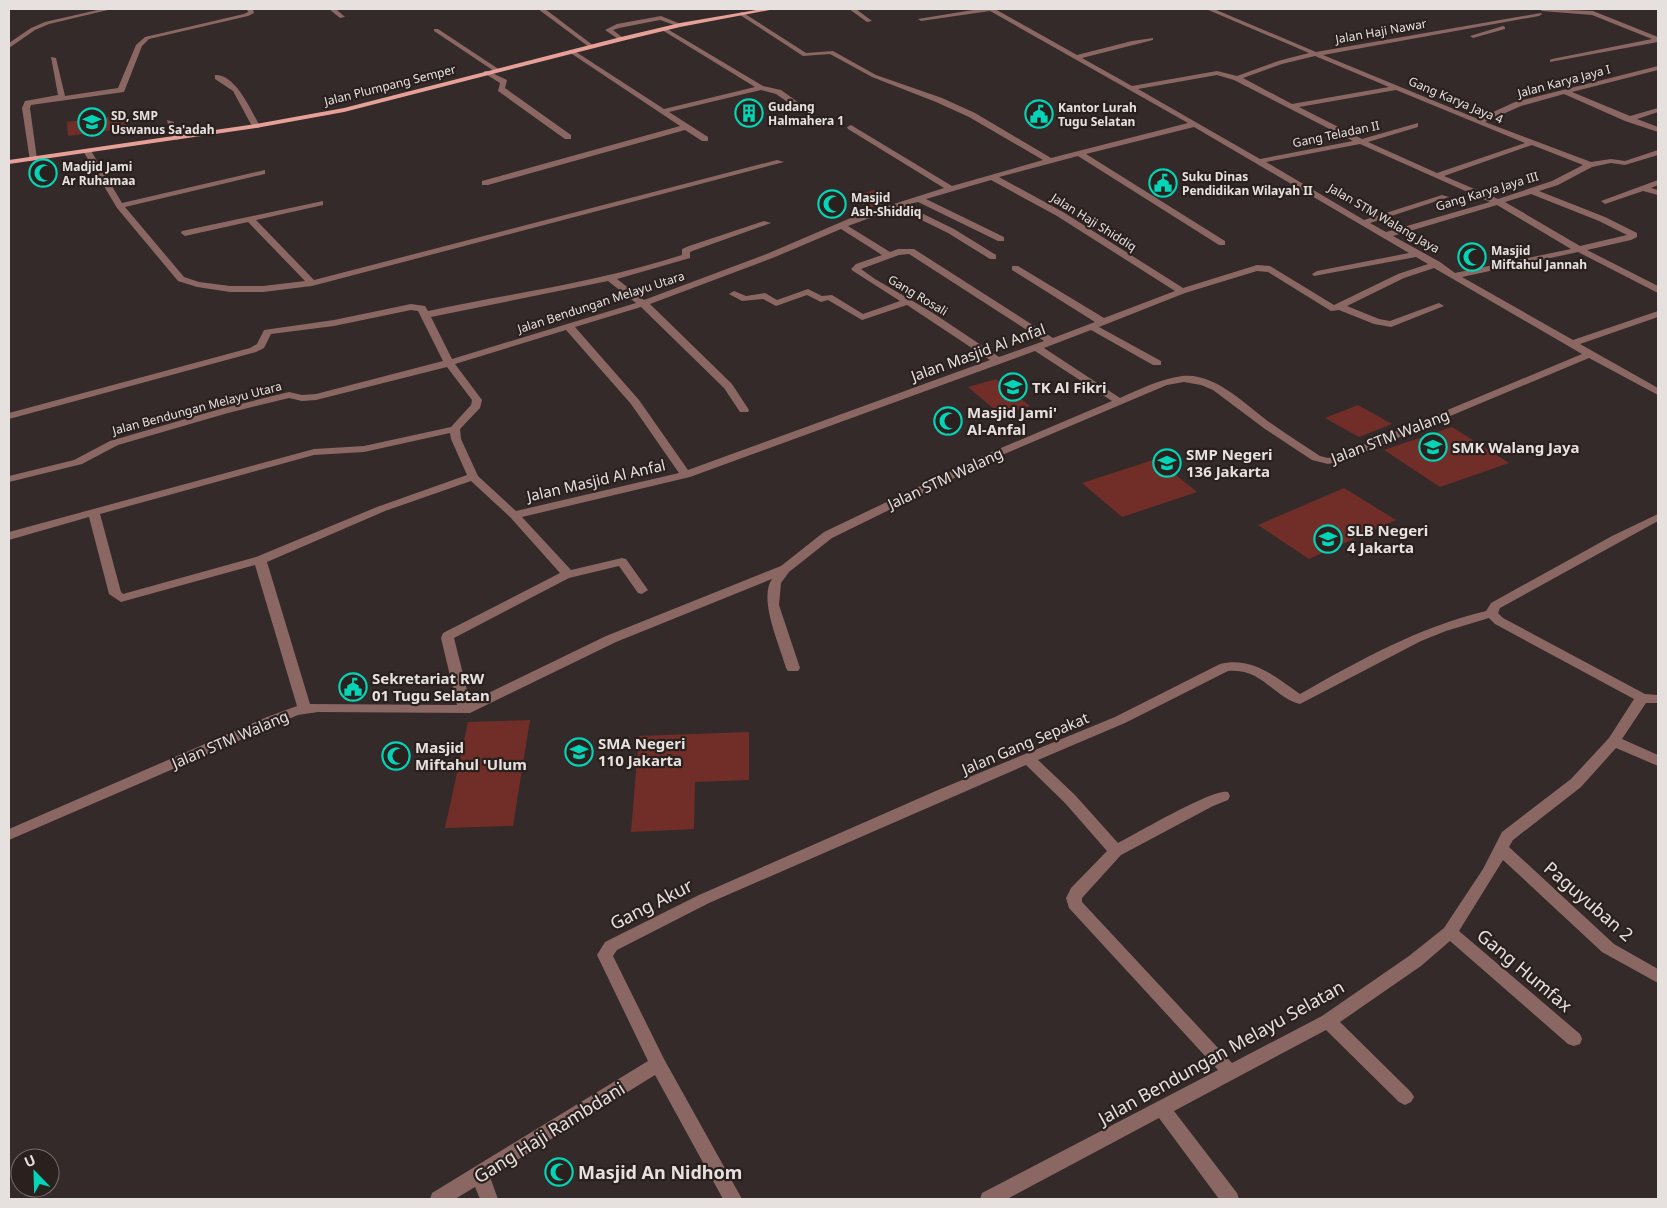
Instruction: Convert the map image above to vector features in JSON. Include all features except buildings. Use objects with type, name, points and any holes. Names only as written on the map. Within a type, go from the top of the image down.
[{"type":"main road","name":"Jalan Plumpang Semper","points":[[9,162],[256,126],[344,110],[486,72],[680,25],[772,9]]},
{"type":"street","points":[[9,46],[47,23],[109,9]]},
{"type":"street","points":[[28,102],[121,90],[139,45],[143,41],[157,35],[246,15],[251,13],[250,9]]},
{"type":"street","points":[[332,9],[342,18]]},
{"type":"street","points":[[541,9],[592,46]]},
{"type":"street","points":[[852,9],[869,21]]},
{"type":"street","points":[[921,19],[991,9]]},
{"type":"street","name":"Jalan STM Walang Jaya","points":[[991,9],[1260,161],[1572,344],[1658,392]]},
{"type":"street","name":"Gang Karya Jaya 4","points":[[1209,9],[1478,122],[1590,165]]},
{"type":"street","points":[[1594,13],[1607,10]]},
{"type":"street","points":[[1473,36],[1515,24],[1543,11]]},
{"type":"street","name":"Jalan Haji Nawar","points":[[1237,78],[1280,62],[1315,54],[1543,11],[1594,13],[1658,39]]},
{"type":"street","points":[[742,14],[805,55],[831,52],[874,76],[939,100],[972,115],[1050,161]]},
{"type":"street","points":[[621,39],[608,30],[617,26],[661,18],[680,25]]},
{"type":"street","points":[[664,29],[761,88],[778,92],[805,110]]},
{"type":"street","points":[[436,30],[496,70]]},
{"type":"street","points":[[1076,56],[1150,39]]},
{"type":"street","points":[[1552,61],[1658,39]]},
{"type":"street","points":[[571,51],[705,139]]},
{"type":"street","points":[[28,102],[62,97],[53,58]]},
{"type":"street","name":"Jalan Karya Jaya I","points":[[1478,122],[1518,104],[1658,68]]},
{"type":"street","points":[[486,72],[504,82],[501,89],[568,137]]},
{"type":"street","points":[[1131,88],[1217,72],[1237,78],[1361,142],[1498,202],[1580,250],[1658,290]]},
{"type":"street","points":[[218,76],[236,90],[256,126]]},
{"type":"street","points":[[662,111],[761,88]]},
{"type":"street","points":[[1292,106],[1397,88]]},
{"type":"street","points":[[1566,92],[1658,130]]},
{"type":"street","points":[[28,102],[26,108],[33,158]]},
{"type":"street","points":[[1628,119],[1658,110]]},
{"type":"street","points":[[170,122],[175,138]]},
{"type":"street","name":"Jalan Bendungan Melayu Utara","points":[[9,479],[78,462],[114,443],[224,411],[289,395],[302,398],[316,396],[449,363],[644,303],[772,256],[841,225],[898,205],[1079,153],[1195,124]]},
{"type":"street","name":"Gang Teladan II","points":[[1260,161],[1361,142],[1415,126]]},
{"type":"street","points":[[485,183],[686,127]]},
{"type":"street","points":[[851,127],[951,189]]},
{"type":"street","points":[[1437,176],[1530,143]]},
{"type":"street","points":[[87,150],[120,206],[181,279],[196,285],[256,290],[312,283],[780,162]]},
{"type":"street","points":[[1590,165],[1610,161],[1625,163],[1658,152]]},
{"type":"street","points":[[1079,153],[1222,243]]},
{"type":"street","name":"Gang Karya Jaya III","points":[[1387,235],[1555,183],[1590,165]]},
{"type":"street","points":[[120,206],[262,172]]},
{"type":"street","name":"Jalan Haji Shiddiq","points":[[992,177],[1060,214],[1182,291]]},
{"type":"street","points":[[1604,201],[1658,182]]},
{"type":"street","points":[[1643,188],[1658,193]]},
{"type":"street","points":[[1456,275],[1580,250],[1634,235],[1531,191]]},
{"type":"street","points":[[1365,222],[1445,197]]},
{"type":"street","points":[[919,199],[1001,239]]},
{"type":"street","points":[[185,234],[320,203]]},
{"type":"street","points":[[898,205],[951,231],[993,257]]},
{"type":"street","points":[[250,219],[312,283]]},
{"type":"street","points":[[426,315],[473,304],[611,279],[682,258],[687,256],[685,251],[692,248],[767,223]]},
{"type":"street","points":[[841,225],[889,255],[911,251],[1051,341]]},
{"type":"street","points":[[1317,274],[1419,254]]},
{"type":"street","name":"Gang Rosali","points":[[889,255],[859,266],[856,269],[998,360]]},
{"type":"street","points":[[1340,307],[1401,276],[1437,264]]},
{"type":"street","points":[[1015,268],[1101,321]]},
{"type":"street","name":"Jalan Masjid Al Anfal","points":[[514,515],[686,475],[1036,347],[1182,291],[1265,268],[1334,309],[1340,307],[1383,324],[1391,324],[1439,306]]},
{"type":"street","points":[[611,279],[644,303],[681,342],[728,386],[744,410]]},
{"type":"street","points":[[734,294],[745,299],[765,296],[776,303],[808,292],[821,300],[829,297],[862,317],[907,302]]},
{"type":"street","points":[[9,416],[252,350],[261,346],[267,332],[334,323],[411,307],[422,308],[449,363],[478,403],[462,418],[456,429],[456,440],[473,477],[514,515],[567,571],[567,575]]},
{"type":"street","points":[[1572,344],[1658,314]]},
{"type":"street","points":[[1090,326],[1157,363]]},
{"type":"street","points":[[569,327],[636,402],[686,475]]},
{"type":"street","points":[[1036,347],[1120,402]]},
{"type":"street","name":"Jalan STM Walang","points":[[793,668],[773,605],[775,583],[785,569],[828,535],[843,526],[991,456],[1164,383],[1184,379],[1203,382],[1217,388],[1316,458],[1328,461],[1350,454],[1590,354]]},
{"type":"street","points":[[9,536],[314,452],[364,450],[456,429]]},
{"type":"street","points":[[94,512],[115,594],[122,598],[260,560],[380,509],[473,477]]},
{"type":"street","points":[[1491,614],[1494,606],[1547,579],[1619,536],[1658,517]]},
{"type":"street","points":[[260,560],[305,709]]},
{"type":"street","points":[[642,590],[622,562],[567,575],[448,636],[447,638],[470,707],[611,639],[785,569]]},
{"type":"street","name":"Jalan Bendungan Melayu Selatan","points":[[989,1199],[1328,1021],[1415,961],[1450,932],[1489,872],[1507,836],[1576,783],[1650,699],[1499,621],[1491,614]]},
{"type":"street","name":"Jalan Gang Sepakat","points":[[943,794],[1030,760],[1120,720],[1233,665],[1249,667],[1300,700],[1376,657],[1464,618],[1491,614]]},
{"type":"street","name":"Jalan STM Walang","points":[[15,833],[272,720],[305,709],[328,707],[470,707]]},
{"type":"street","points":[[1614,741],[1658,761]]},
{"type":"street","points":[[1030,760],[1070,799],[1116,851]]},
{"type":"street","name":"Gang Akur","points":[[733,1199],[658,1064],[605,955],[611,946],[704,899],[943,794]]},
{"type":"street","points":[[1223,796],[1208,802],[1116,851],[1076,892],[1074,898],[1075,904],[1231,1073]]},
{"type":"street","name":"Paguyuban 2","points":[[1500,848],[1608,948],[1658,977]]},
{"type":"street","name":"Gang Humfax","points":[[1450,932],[1574,1038]]},
{"type":"street","points":[[1328,1021],[1405,1097]]},
{"type":"street","name":"Gang Haji Rambdani","points":[[439,1199],[658,1064]]},
{"type":"street","points":[[1163,1109],[1181,1136],[1230,1199]]},
{"type":"street","points":[[480,1174],[489,1199]]},
{"type":"shaded area","points":[[125,115],[127,128],[68,136],[67,122]]},
{"type":"shaded area","points":[[874,190],[893,202],[869,208],[850,197]]},
{"type":"shaded area","points":[[996,379],[1030,406],[1001,415],[968,387]]},
{"type":"shaded area","points":[[1358,405],[1392,424],[1359,437],[1325,418]]},
{"type":"shaded area","points":[[1452,427],[1509,463],[1440,487],[1384,450]]},
{"type":"shaded area","points":[[1156,459],[1197,492],[1122,517],[1082,483]]},
{"type":"shaded area","points":[[1344,488],[1396,520],[1309,559],[1258,525]]},
{"type":"shaded area","points":[[530,720],[513,826],[445,828],[468,722]]},
{"type":"shaded area","points":[[749,732],[749,780],[695,782],[694,829],[631,832],[639,736]]},
{"type":"place","name":"Gudang Halmahera 1","points":[[749,113]]},
{"type":"place","name":"Kantor Lurah Tugu Selatan","points":[[1039,114]]},
{"type":"place","name":"SD, SMP Uswanus Sa'adah","points":[[92,122]]},
{"type":"place","name":"Madjid Jami Ar Ruhamaa","points":[[43,173]]},
{"type":"place","name":"Suku Dinas Pendidikan Wilayah II","points":[[1163,183]]},
{"type":"place","name":"Masjid Ash-Shiddiq","points":[[832,204]]},
{"type":"place","name":"Masjid Miftahul Jannah","points":[[1472,257]]},
{"type":"place","name":"TK Al Fikri","points":[[1013,387]]},
{"type":"place","name":"Masjid Jami' Al-Anfal","points":[[948,421]]},
{"type":"place","name":"SMK Walang Jaya","points":[[1433,447]]},
{"type":"place","name":"SMP Negeri 136 Jakarta","points":[[1167,463]]},
{"type":"place","name":"SLB Negeri 4 Jakarta","points":[[1328,539]]},
{"type":"place","name":"Sekretariat RW 01 Tugu Selatan","points":[[353,687]]},
{"type":"place","name":"SMA Negeri 110 Jakarta","points":[[579,752]]},
{"type":"place","name":"Masjid Miftahul 'Ulum","points":[[396,756]]},
{"type":"place","name":"Masjid An Nidhom","points":[[559,1172]]}]
